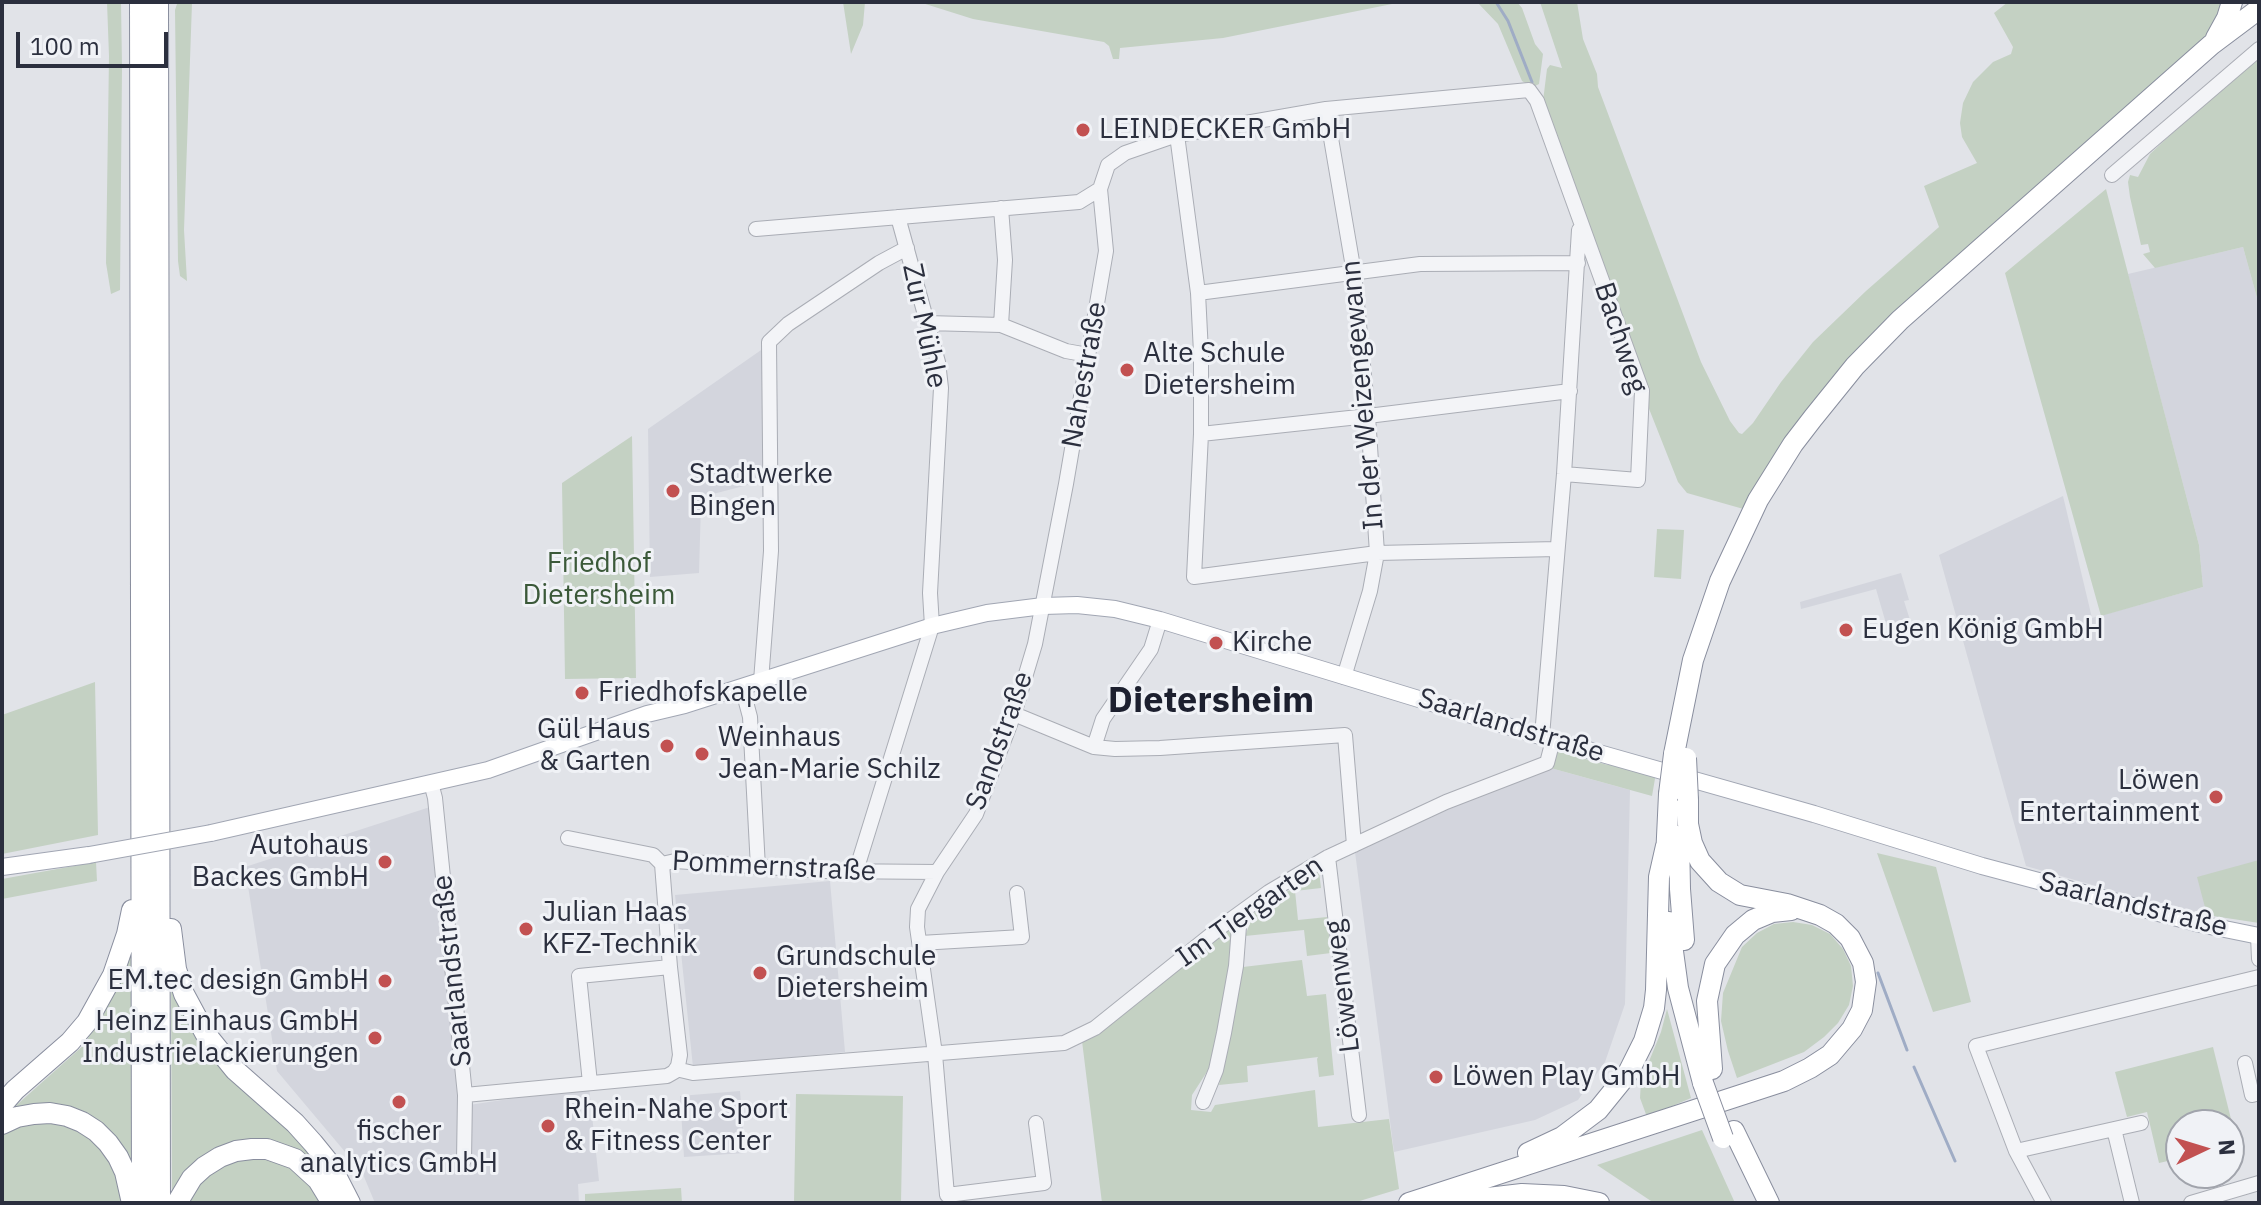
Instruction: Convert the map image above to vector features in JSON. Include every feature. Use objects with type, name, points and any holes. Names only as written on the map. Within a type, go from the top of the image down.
[{"type":"highway","points":[[140,2],[150,310],[160,828],[160,1203]]},
{"type":"highway","points":[[149,289],[158,2]]},
{"type":"highway","points":[[2211,45],[2227,18],[2232,2]]},
{"type":"highway","points":[[1710,1077],[1684,935],[1679,858],[1682,707],[1693,660],[1720,581],[1758,500],[1813,418],[1855,366],[1900,320],[2211,45],[2259,11]]},
{"type":"highway","points":[[1680,756],[1706,660],[1734,579],[1774,497],[1806,445],[1834,408],[1906,328],[2259,11]]},
{"type":"highway","points":[[142,1203],[140,855],[150,310]]},
{"type":"highway","points":[[1440,1199],[1562,1137],[1598,1110],[1618,1087],[1640,1050],[1654,1008],[1659,877],[1680,797]]},
{"type":"highway","points":[[1440,1199],[1765,1089],[1820,1062],[1838,1047],[1857,1020],[1864,1001],[1866,982],[1863,963],[1850,938],[1829,919],[1811,911],[1740,895],[1725,887],[1700,861],[1680,797]]},
{"type":"highway","points":[[160,828],[172,945],[184,994],[205,1033],[227,1061],[295,1123],[330,1164],[350,1203]]},
{"type":"highway","points":[[1666,846],[1674,960],[1685,1017],[1710,1077],[1754,1203]]},
{"type":"highway","points":[[2,1105],[70,1042],[103,997],[127,934],[140,855]]},
{"type":"highway","points":[[1710,1077],[1707,1001],[1711,976],[1721,954],[1735,935],[1753,920],[1772,912],[1811,911]]},
{"type":"highway","points":[[2,1124],[17,1117],[42,1113],[67,1116],[82,1122],[96,1131],[118,1157],[132,1203]]},
{"type":"highway","points":[[1729,1135],[1769,1203]]},
{"type":"highway","points":[[177,1203],[192,1178],[204,1167],[220,1157],[252,1149],[267,1149],[295,1159],[318,1180],[332,1203]]},
{"type":"highway","points":[[1409,1203],[1522,1194],[1564,1196],[1599,1203]]},
{"type":"main road","name":"Saarlandstraße","points":[[2,867],[211,833],[488,770],[647,714],[685,705],[932,626],[987,613],[1077,605],[1115,609],[1160,620],[2007,873],[2200,924],[2259,936]]},
{"type":"street","points":[[2112,175],[2259,49]]},
{"type":"street","name":"Bachweg","points":[[1326,109],[1529,90],[1537,101],[1642,391],[1638,480],[1564,474]]},
{"type":"street","points":[[756,229],[1079,202],[1100,189],[1108,165],[1125,153],[1177,135],[1326,109]]},
{"type":"street","name":"In der Weizengewann","points":[[1326,109],[1354,273],[1377,553],[1370,591],[1344,677]]},
{"type":"street","points":[[1177,135],[1198,293],[1201,353],[1201,434],[1194,577],[1377,553],[1557,549]]},
{"type":"street","name":"Nahestraße","points":[[1043,606],[1106,251],[1100,189]]},
{"type":"street","points":[[1001,208],[1005,260],[1001,325]]},
{"type":"street","name":"Zur Mühle","points":[[856,871],[932,626],[930,593],[941,388],[938,362],[898,217]]},
{"type":"street","name":"Bachweg","points":[[1548,738],[1557,549],[1580,221]]},
{"type":"street","points":[[761,681],[771,551],[769,342],[788,324],[879,263],[907,248]]},
{"type":"street","points":[[1198,293],[1420,264],[1578,263]]},
{"type":"street","points":[[927,323],[1001,325],[1066,351],[1088,355]]},
{"type":"street","points":[[1201,434],[1570,391]]},
{"type":"street","name":"Sandstraße","points":[[1036,1123],[1044,1183],[947,1195],[935,1054],[917,927],[918,909],[937,872],[976,814],[1014,714],[1043,606]]},
{"type":"street","points":[[1094,747],[1103,719],[1151,649],[1160,620]]},
{"type":"street","points":[[742,687],[750,717],[758,868]]},
{"type":"street","points":[[1014,714],[1094,747],[1160,748],[1345,735],[1354,845]]},
{"type":"street","name":"Im Tiergarten","points":[[935,1054],[1064,1043],[1095,1028],[1240,913],[1328,857],[1446,802],[1547,763],[1548,738]]},
{"type":"street","name":"Saarlandstraße","points":[[431,783],[465,1095],[464,1160]]},
{"type":"street","name":"Pommernstraße","points":[[568,838],[653,855],[662,864],[675,861],[758,868],[937,872]]},
{"type":"street","name":"Löwenweg","points":[[1328,857],[1359,1115]]},
{"type":"street","points":[[465,1095],[667,1076],[676,1069],[680,1055],[662,864]]},
{"type":"street","points":[[920,943],[1022,937],[1017,893]]},
{"type":"street","points":[[1203,1102],[1216,1070],[1224,1033],[1236,966],[1240,913]]},
{"type":"street","points":[[2259,936],[2259,959]]},
{"type":"street","points":[[590,1083],[579,976],[670,967]]},
{"type":"street","points":[[2044,1203],[2016,1151],[1976,1046],[2259,977]]},
{"type":"street","points":[[676,1069],[693,1073],[935,1054]]},
{"type":"street","points":[[2245,1063],[2252,1095],[2259,1093]]},
{"type":"street","points":[[2016,1151],[2141,1123]]},
{"type":"street","points":[[2114,1129],[2132,1203]]},
{"type":"street","points":[[2191,1203],[2259,1183]]},
{"type":"shaded area","points":[[2243,247],[2259,305],[2259,922],[2190,913],[2026,866],[1939,555],[2063,496],[2092,618],[2203,587],[2199,545],[2128,274]]},
{"type":"shaded area","points":[[764,348],[763,481],[713,494],[701,503],[699,573],[650,577],[648,429]]},
{"type":"shaded area","points":[[1901,573],[1909,600],[1904,601],[1910,620],[1887,627],[1876,589],[1801,609],[1800,602]]},
{"type":"shaded area","points":[[1547,767],[1630,790],[1625,1004],[1605,1062],[1578,1100],[1535,1120],[1394,1152],[1355,852],[1380,836]]},
{"type":"shaded area","points":[[430,807],[469,1105],[589,1087],[599,1181],[578,1184],[579,1203],[375,1203],[362,1172],[277,1071],[245,867]]},
{"type":"shaded area","name":"Grundschule Dietersheim","points":[[830,881],[845,1052],[693,1067],[675,895]]},
{"type":"shaded area","points":[[740,1091],[745,1153],[684,1157],[680,1096]]},
{"type":"green space","points":[[107,2],[121,2],[122,67],[120,290],[111,294],[106,263]]},
{"type":"green space","points":[[181,2],[192,3],[184,230],[187,281],[180,276],[178,261],[175,10]]},
{"type":"green space","points":[[843,2],[865,2],[863,25],[851,54]]},
{"type":"green space","points":[[919,2],[1402,2],[1223,38],[1120,48],[1119,59],[1113,59],[1109,46],[1104,42],[973,19]]},
{"type":"green space","points":[[1477,2],[1517,2],[1522,8],[1535,44],[1543,54],[1539,84],[1535,86],[1533,82],[1527,84],[1522,81],[1498,24]]},
{"type":"green space","points":[[1540,2],[1577,2],[1583,39],[1597,74],[1598,87],[1701,362],[1730,421],[1742,434],[1813,342],[1939,227],[1924,186],[1977,163],[1962,137],[1960,123],[1963,103],[1973,82],[1993,62],[2011,54],[2013,47],[1994,13],[2008,2],[2227,2],[2210,34],[1923,291],[1747,510],[1687,493],[1678,482],[1642,391],[1543,101],[1547,69],[1550,65],[1562,68]]},
{"type":"green space","points":[[2259,59],[2259,305],[2243,247],[2155,268],[2143,254],[2150,252],[2148,244],[2141,245],[2128,182],[2130,175],[2138,177],[2150,154],[2212,96]]},
{"type":"green space","points":[[2106,189],[2199,545],[2203,587],[2101,616],[2005,273]]},
{"type":"green space","name":"Friedhof Dietersheim","points":[[632,436],[636,678],[565,679],[562,483]]},
{"type":"green space","points":[[1657,529],[1684,530],[1681,579],[1654,577]]},
{"type":"green space","points":[[95,682],[98,835],[2,854],[2,715]]},
{"type":"green space","points":[[1563,746],[1574,756],[1608,765],[1612,759],[1656,773],[1652,796],[1547,767],[1557,748]]},
{"type":"green space","points":[[1877,853],[1936,867],[1971,1002],[1933,1012]]},
{"type":"green space","points":[[2259,860],[2259,923],[2207,915],[2197,877]]},
{"type":"green space","points":[[96,862],[97,881],[2,899],[2,879]]},
{"type":"green space","points":[[1319,871],[1321,888],[1295,891],[1298,920],[1327,917],[1331,953],[1307,956],[1304,930],[1245,936],[1254,913]]},
{"type":"green space","points":[[1235,919],[1212,1064],[1192,1095],[1191,1110],[1211,1112],[1215,1105],[1315,1090],[1318,1127],[1389,1119],[1399,1189],[1353,1203],[1102,1203],[1082,1041]]},
{"type":"green space","points":[[1793,922],[1812,925],[1830,934],[1843,949],[1851,966],[1853,986],[1849,1005],[1838,1023],[1804,1052],[1737,1078],[1721,1021],[1723,993],[1742,947],[1757,933],[1774,924]]},
{"type":"green space","points":[[132,953],[131,1165],[113,1135],[11,1110],[85,1044]]},
{"type":"green space","points":[[1302,960],[1307,996],[1326,994],[1334,1075],[1319,1077],[1318,1057],[1247,1066],[1248,1082],[1219,1085],[1243,967]]},
{"type":"green space","points":[[171,971],[279,1115],[335,1180],[309,1161],[226,1149],[172,1202]]},
{"type":"green space","points":[[1667,1009],[1691,1098],[1647,1117],[1640,1098],[1641,1081]]},
{"type":"green space","points":[[2213,1047],[2228,1109],[2165,1109],[2165,1162],[2159,1163],[2147,1112],[2127,1117],[2115,1072]]},
{"type":"green space","points":[[796,1094],[903,1096],[901,1203],[794,1203]]},
{"type":"green space","points":[[47,1122],[80,1130],[105,1150],[117,1175],[122,1203],[2,1203],[2,1134],[13,1128]]},
{"type":"green space","points":[[1702,1130],[1735,1203],[1654,1203],[1597,1165]]},
{"type":"green space","points":[[259,1154],[287,1161],[327,1203],[187,1203],[196,1184],[227,1160]]},
{"type":"green space","points":[[681,1188],[682,1203],[585,1203],[585,1194]]},
{"type":"waterway","points":[[1496,2],[1508,21],[1532,82]]},
{"type":"waterway","points":[[1878,973],[1907,1050]]},
{"type":"waterway","points":[[1914,1067],[1955,1161]]},
{"type":"place","name":"LEINDECKER GmbH","points":[[1083,130]]},
{"type":"place","name":"Alte Schule Dietersheim","points":[[1127,370]]},
{"type":"place","name":"Stadtwerke Bingen","points":[[673,491]]},
{"type":"place","name":"Eugen König GmbH","points":[[1846,630]]},
{"type":"place","name":"Kirche","points":[[1216,643]]},
{"type":"place","name":"Friedhofskapelle","points":[[582,693]]},
{"type":"place","name":"Gül Haus & Garten","points":[[667,746]]},
{"type":"place","name":"Weinhaus Jean-Marie Schilz","points":[[702,754]]},
{"type":"place","name":"Löwen Entertainment","points":[[2216,797]]},
{"type":"place","name":"Autohaus Backes GmbH","points":[[385,862]]},
{"type":"place","name":"Julian Haas KFZ-Technik","points":[[526,929]]},
{"type":"place","name":"Grundschule Dietersheim","points":[[760,973]]},
{"type":"place","name":"EM.tec design GmbH","points":[[385,981]]},
{"type":"place","name":"Heinz Einhaus GmbH Industrielackierungen","points":[[375,1038]]},
{"type":"place","name":"Löwen Play GmbH","points":[[1436,1077]]},
{"type":"place","name":"fischer analytics GmbH","points":[[399,1102]]},
{"type":"place","name":"Rhein-Nahe Sport & Fitness Center","points":[[548,1126]]},
{"type":"district","name":"Dietersheim","points":[[1211,702]]}]
